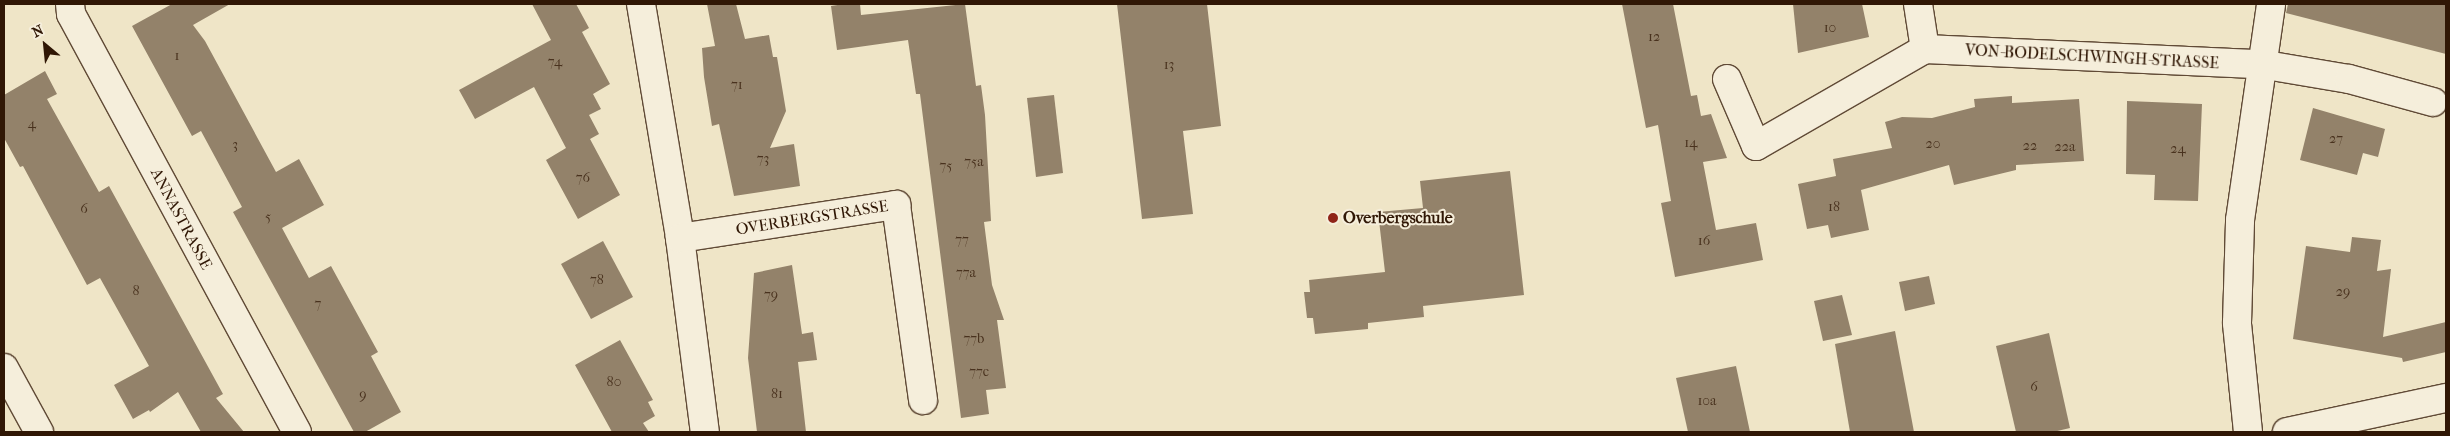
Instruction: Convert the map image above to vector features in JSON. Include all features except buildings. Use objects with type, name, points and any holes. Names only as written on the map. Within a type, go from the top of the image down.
[{"type":"street","name":"ANNASTRASSE","points":[[70,4],[75,23],[297,432]]},
{"type":"street","points":[[641,4],[680,238],[705,432]]},
{"type":"street","points":[[1727,78],[1756,146],[1925,49],[1918,4]]},
{"type":"street","points":[[2248,432],[2237,323],[2240,220],[2260,64],[2271,4]]},
{"type":"street","name":"VON-BODELSCHWINGH-STRASSE","points":[[1925,49],[2260,64],[2349,79],[2433,102]]},
{"type":"street","name":"OVERBERGSTRASSE","points":[[680,238],[896,205],[923,400]]},
{"type":"street","points":[[4,368],[39,432]]},
{"type":"street","points":[[2287,432],[2446,398]]},
{"type":"place","name":"Overbergschule","points":[[1333,218]]}]
